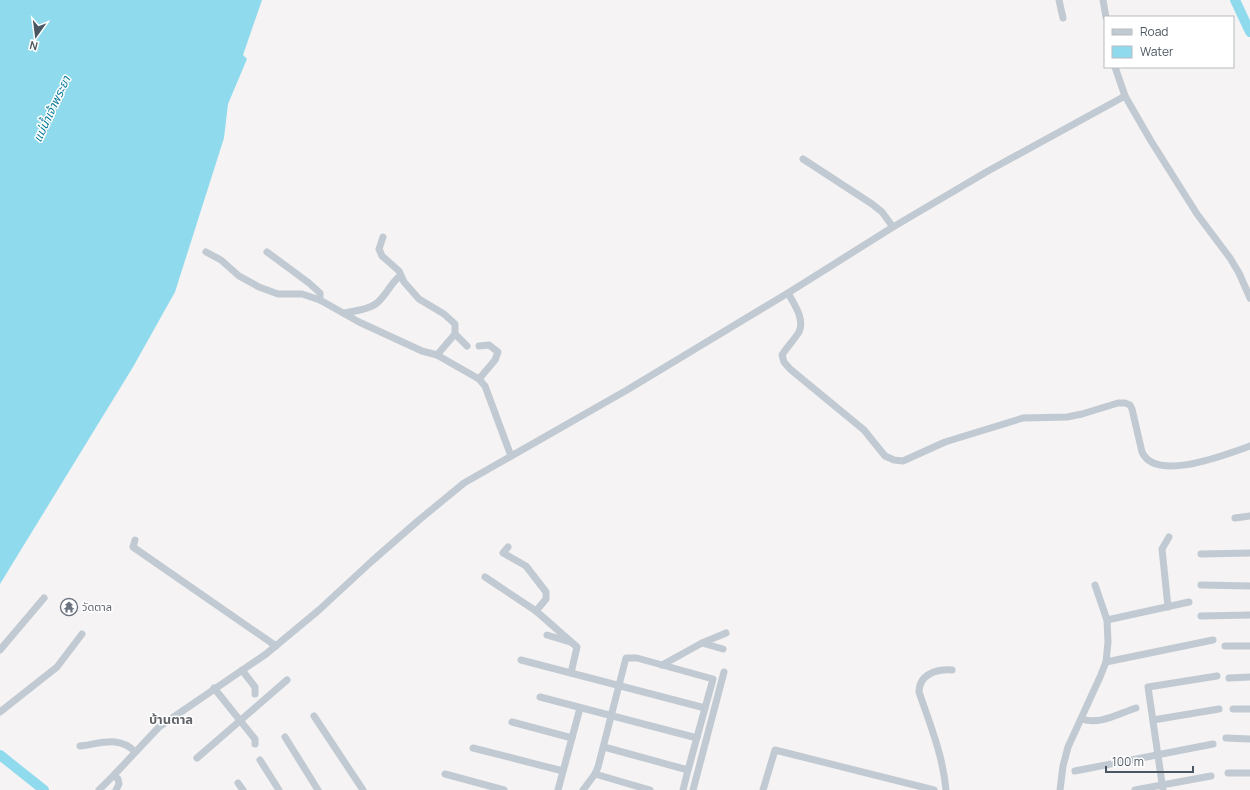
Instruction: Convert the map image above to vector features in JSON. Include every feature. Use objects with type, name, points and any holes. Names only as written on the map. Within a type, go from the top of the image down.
[{"type":"street","points":[[1059,0],[1063,18]]},
{"type":"street","points":[[1103,0],[1106,16]]},
{"type":"street","points":[[1115,68],[1125,96],[1181,190],[1230,258],[1239,273],[1250,298]]},
{"type":"street","points":[[99,790],[159,727],[276,646],[319,610],[419,520],[464,483],[627,390],[788,293],[893,227],[988,171],[1125,96]]},
{"type":"street","points":[[803,159],[872,204],[886,217],[893,227]]},
{"type":"street","points":[[383,237],[378,249],[382,256],[399,271],[404,282],[419,299],[444,314],[455,324],[455,334],[437,355]]},
{"type":"street","points":[[206,252],[221,260],[239,276],[259,287],[278,294],[302,294],[320,300],[359,322],[422,351],[437,355],[479,379],[485,386],[511,456]]},
{"type":"street","points":[[267,252],[309,282],[320,293],[320,300]]},
{"type":"street","points":[[344,313],[364,308],[378,302],[392,282],[400,276]]},
{"type":"street","points":[[788,293],[800,316],[801,326],[782,355],[784,362],[801,379],[864,430],[885,456],[894,460],[903,461],[945,442],[1023,418],[1067,417],[1124,403],[1130,405],[1132,409],[1142,452],[1145,458],[1153,464],[1179,466],[1210,459],[1250,446]]},
{"type":"street","points":[[455,334],[467,346]]},
{"type":"street","points":[[479,346],[489,345],[498,352],[496,360],[479,379]]},
{"type":"street","points":[[1235,518],[1250,516]]},
{"type":"street","points":[[1168,607],[1162,549],[1169,537]]},
{"type":"street","points":[[136,540],[133,547],[276,646]]},
{"type":"street","points":[[508,547],[503,553],[526,566],[546,592],[546,599],[536,611]]},
{"type":"street","points":[[1201,554],[1250,553]]},
{"type":"street","points":[[485,577],[536,611],[577,647],[571,673]]},
{"type":"street","points":[[1060,790],[1063,766],[1068,747],[1082,720],[1106,662],[1108,642],[1107,620],[1095,584]]},
{"type":"street","points":[[1201,585],[1250,586]]},
{"type":"street","points":[[0,650],[44,598]]},
{"type":"street","points":[[1107,620],[1189,602]]},
{"type":"street","points":[[1201,616],[1250,615]]},
{"type":"street","points":[[662,665],[702,643],[726,633]]},
{"type":"street","points":[[0,712],[57,667],[82,634]]},
{"type":"street","points":[[547,635],[572,643]]},
{"type":"street","points":[[1106,662],[1213,640]]},
{"type":"street","points":[[702,643],[723,649]]},
{"type":"street","points":[[1225,646],[1250,646]]},
{"type":"street","points":[[583,790],[595,774],[604,747],[626,658],[637,658],[713,679],[683,790]]},
{"type":"street","points":[[521,660],[705,708]]},
{"type":"street","points":[[242,670],[255,687],[255,694]]},
{"type":"street","points":[[946,790],[944,772],[938,747],[919,692],[919,685],[927,675],[942,670],[952,670]]},
{"type":"street","points":[[693,790],[724,672]]},
{"type":"street","points":[[1162,788],[1148,687],[1217,676]]},
{"type":"street","points":[[1229,678],[1250,677]]},
{"type":"street","points":[[197,758],[287,680]]},
{"type":"street","points":[[214,688],[241,720],[246,729],[256,739],[255,744]]},
{"type":"street","points":[[540,697],[697,738]]},
{"type":"street","points":[[558,790],[580,708]]},
{"type":"street","points":[[1082,720],[1089,722],[1099,721],[1136,708]]},
{"type":"street","points":[[1153,720],[1219,709]]},
{"type":"street","points":[[1233,709],[1250,709]]},
{"type":"street","points":[[314,716],[363,790]]},
{"type":"street","points":[[512,722],[572,738]]},
{"type":"street","points":[[285,737],[318,790]]},
{"type":"street","points":[[1226,738],[1250,739]]},
{"type":"street","points":[[80,746],[122,742],[130,746],[135,752]]},
{"type":"street","points":[[1075,772],[1213,744]]},
{"type":"street","points":[[604,747],[688,770]]},
{"type":"street","points":[[473,748],[563,771]]},
{"type":"street","points":[[763,790],[775,750],[934,790]]},
{"type":"street","points":[[260,760],[279,790]]},
{"type":"street","points":[[1228,773],[1250,773]]},
{"type":"street","points":[[445,774],[504,790]]},
{"type":"street","points":[[595,774],[650,790]]},
{"type":"street","points":[[114,775],[118,779],[119,784],[116,790]]},
{"type":"street","points":[[1135,790],[1162,788],[1211,776]]},
{"type":"street","points":[[238,783],[243,790]]},
{"type":"water","name":"แม่น้ำเจ้าพระยา","points":[[0,0],[262,0],[243,55],[247,59],[228,104],[224,138],[175,292],[133,367],[0,584]]},
{"type":"waterway","points":[[1235,0],[1250,32]]},
{"type":"waterway","points":[[0,755],[44,790]]},
{"type":"place","name":"วัดตาล","points":[[69,607]]},
{"type":"district","name":"บ้านตาล","points":[[171,719]]}]
